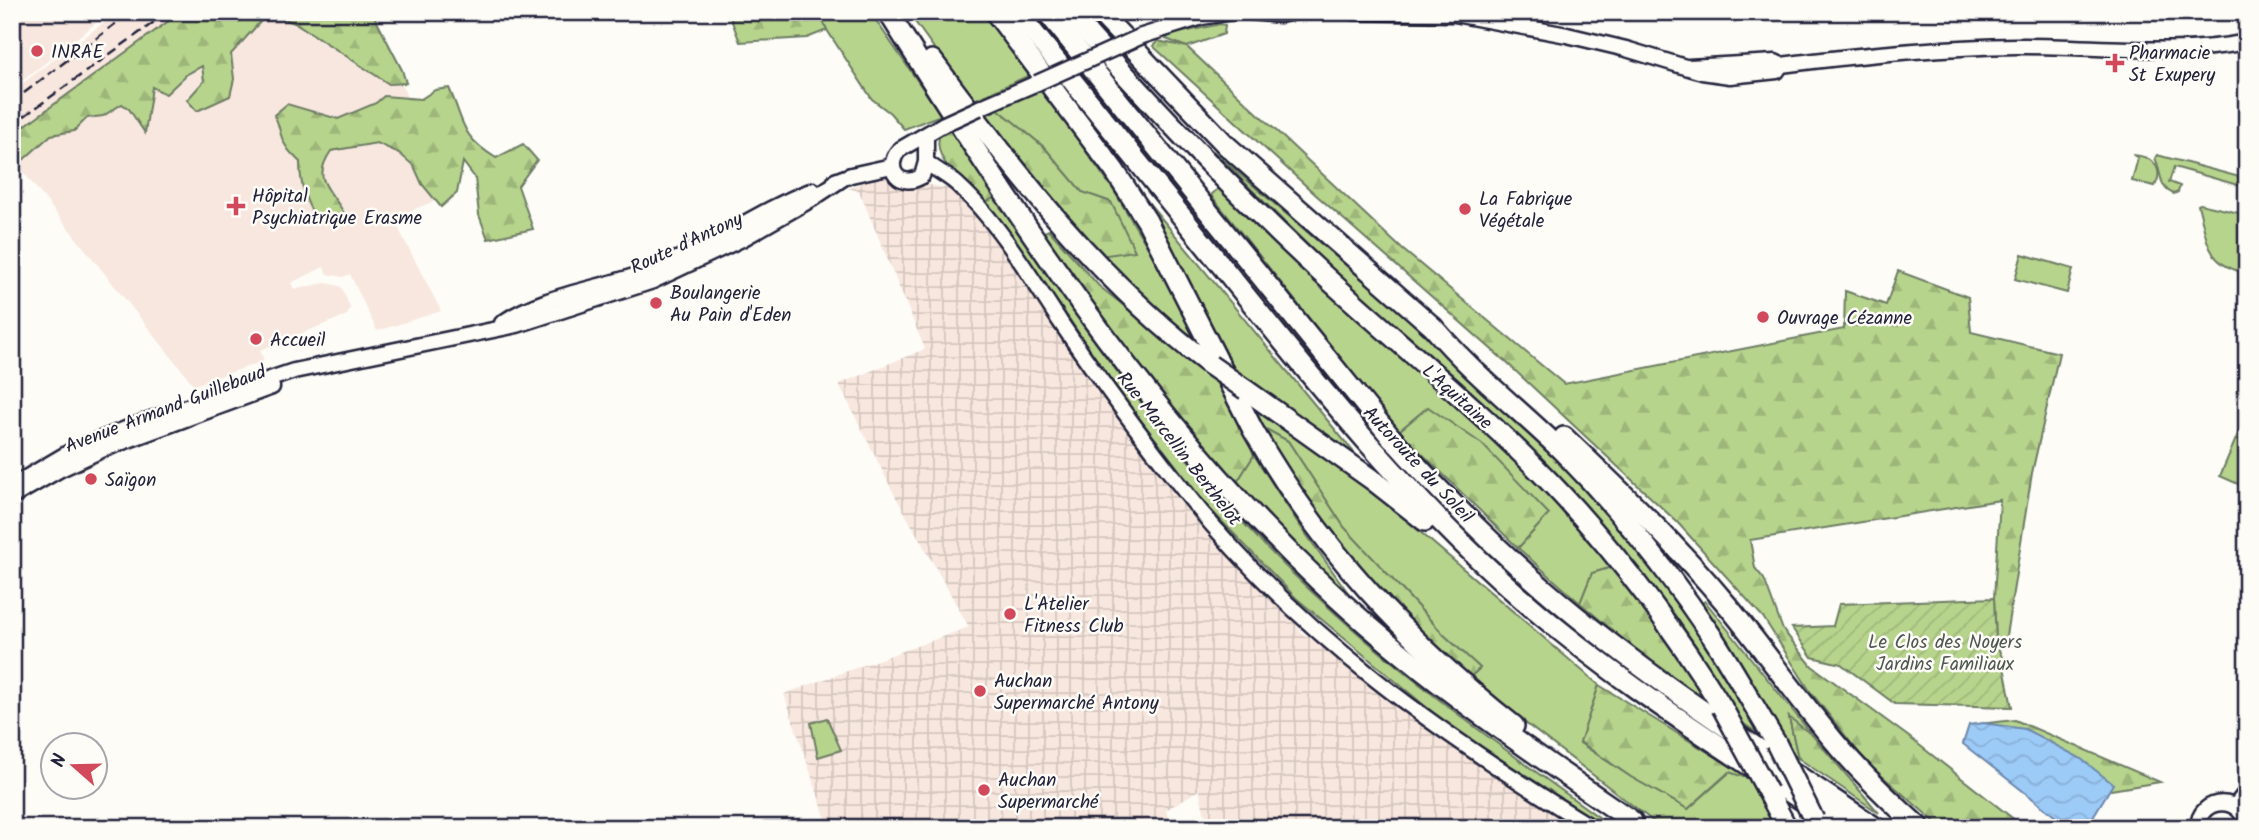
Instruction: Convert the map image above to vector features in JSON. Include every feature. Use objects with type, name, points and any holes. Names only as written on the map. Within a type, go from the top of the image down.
[{"type":"highway","points":[[888,12],[1064,282],[1154,402],[1236,497],[1318,581],[1418,669],[1486,721],[1636,824]]},
{"type":"highway","points":[[894,12],[1016,172],[1134,303],[1169,334],[1374,481],[1500,580]]},
{"type":"highway","points":[[995,12],[1114,170],[1147,221],[1253,430],[1293,496],[1339,558],[1364,588],[1446,670],[1636,824]]},
{"type":"highway","name":"Autoroute du Soleil","points":[[1017,12],[1374,452],[1429,511],[1500,580],[1576,644],[1635,688],[1844,828]]},
{"type":"highway","name":"Autoroute du Soleil","points":[[1047,12],[1390,436],[1472,523],[1546,590],[1665,684],[1876,828]]},
{"type":"highway","name":"L'Aquitaine","points":[[1069,12],[1146,98],[1255,210],[1520,453],[1562,495],[1618,559],[1663,618],[1722,707],[1787,828]]},
{"type":"highway","points":[[1099,12],[1226,145],[1433,327],[1455,353],[1563,453],[1639,538],[1713,638],[1776,743],[1816,824]]},
{"type":"highway","points":[[1433,327],[1459,340],[1634,503],[1728,606],[1850,760],[1920,828]]},
{"type":"street","points":[[926,135],[924,165],[911,181],[901,180],[892,166],[894,157],[917,139],[944,124],[1142,36],[1202,17],[1232,12]]},
{"type":"street","points":[[1251,12],[1280,15],[1295,12]]},
{"type":"street","points":[[1356,12],[1447,13],[1567,35],[1689,67],[1775,62],[1781,65],[1874,54],[1981,47],[2077,46],[2197,50],[2247,43]]},
{"type":"street","points":[[906,147],[916,148],[924,165]]},
{"type":"street","name":"Rue Marcellin Berthelot","points":[[924,165],[961,187],[1007,243],[1083,355],[1190,499],[1269,586],[1330,643],[1410,707],[1521,784],[1593,828]]},
{"type":"street","name":"Route d'Antony","points":[[370,356],[452,340],[495,328],[537,305],[667,264],[771,209],[842,179],[892,166]]},
{"type":"street","name":"Avenue Armand Guillebaud","points":[[12,486],[73,450],[148,420],[293,371],[346,358],[370,356]]},
{"type":"street","name":"Avenue Armand Guillebaud","points":[[12,497],[59,470],[104,449],[277,386],[370,356]]},
{"type":"street","points":[[2235,806],[2247,791]]},
{"type":"street","points":[[2198,828],[2201,814],[2212,804],[2226,802],[2242,813],[2245,828]]},
{"type":"shaded area","name":"INRAE","points":[[12,12],[110,12],[12,89]]},
{"type":"shaded area","points":[[118,12],[181,12],[12,135],[12,91]]},
{"type":"shaded area","name":"Hôpital Psychiatrique Erasme","points":[[194,12],[357,12],[394,67],[449,195],[393,218],[441,311],[377,331],[350,274],[343,277],[327,274],[324,267],[291,283],[294,289],[326,283],[339,286],[350,308],[347,315],[260,350],[264,361],[194,385],[12,158],[12,144]]},
{"type":"shaded area","points":[[882,176],[995,197],[1092,357],[1269,586],[1302,633],[1608,828],[1208,828],[1199,790],[1166,810],[1171,828],[944,828],[935,821],[887,828],[829,828],[784,694],[969,627],[893,492],[839,384],[925,349],[859,191],[848,188]]},
{"type":"green space","points":[[181,12],[372,12],[406,83],[389,84],[297,24],[279,17],[261,21],[231,54],[234,79],[230,96],[197,111],[187,100],[204,81],[202,66],[187,74],[166,94],[152,87],[145,133],[129,109],[122,104],[103,116],[87,118],[74,131],[51,135],[12,170],[12,135]]},
{"type":"green space","points":[[819,12],[870,12],[941,115],[904,129],[872,99],[827,30]]},
{"type":"green space","points":[[819,12],[827,30],[807,38],[740,42],[729,14]]},
{"type":"green space","points":[[908,12],[982,12],[1030,75],[972,101]]},
{"type":"green space","points":[[1225,25],[1224,34],[1187,47],[1166,39],[1170,35]]},
{"type":"green space","points":[[1158,41],[1187,47],[1402,249],[1564,384],[1844,329],[1845,291],[1886,305],[1898,271],[1968,297],[1971,332],[2059,353],[2032,473],[2005,642],[1996,643],[1994,598],[2000,500],[1750,540],[1755,568],[1764,579],[1783,630],[1812,666],[1909,737],[2025,828],[1942,828],[1867,763],[1810,691],[1763,617],[1677,522],[1507,363],[1315,194],[1153,46]]},
{"type":"green space","points":[[449,88],[465,128],[484,150],[496,158],[523,144],[537,160],[518,186],[533,229],[488,239],[479,215],[475,178],[463,162],[457,193],[441,207],[422,184],[414,166],[399,153],[377,143],[331,151],[325,161],[323,177],[328,190],[344,213],[337,218],[316,218],[304,192],[300,162],[285,145],[274,115],[287,104],[338,119],[376,103],[384,96],[421,99],[435,90]]},
{"type":"green space","points":[[1042,89],[1114,191],[1171,286],[1195,339],[1132,289],[1100,256],[1111,202],[1082,192],[1045,148],[998,109]]},
{"type":"green space","points":[[998,109],[1045,148],[1082,192],[1111,202],[1135,251],[1100,256],[1056,208],[984,116]]},
{"type":"green space","points":[[950,130],[995,197],[985,203],[954,173],[942,157],[939,136]]},
{"type":"green space","points":[[1213,151],[1405,316],[1590,492],[1649,561],[1712,650],[1759,734],[1738,720],[1698,649],[1675,615],[1588,511],[1344,281]]},
{"type":"green space","points":[[2133,155],[2151,160],[2157,168],[2158,179],[2155,186],[2132,181],[2138,158]]},
{"type":"green space","points":[[2157,155],[2247,179],[2245,204],[2245,187],[2174,167],[2169,182],[2180,186],[2174,194],[2165,188],[2161,179],[2155,158]]},
{"type":"green space","points":[[1221,186],[1543,485],[1613,567],[1592,573],[1580,603],[1518,548],[1549,514],[1428,407],[1399,431],[1211,195]]},
{"type":"green space","points":[[1139,191],[1356,455],[1237,374],[1180,263]]},
{"type":"green space","points":[[995,197],[1091,336],[1159,425],[1232,511],[1271,552],[1310,591],[1393,663],[1480,731],[1614,828],[1608,828],[1449,726],[1296,598],[1210,509],[1118,391],[1057,301],[985,203]]},
{"type":"green space","points":[[2198,205],[2243,214],[2247,210],[2247,242],[2242,257],[2247,259],[2247,273],[2223,264],[2210,249]]},
{"type":"green space","points":[[1049,230],[1099,286],[1217,379],[1254,455],[1237,482],[1148,381],[1042,233]]},
{"type":"green space","points":[[2022,254],[2073,269],[2067,293],[2015,279]]},
{"type":"green space","points":[[1253,405],[1356,477],[1599,685],[1580,743],[1631,777],[1688,809],[1730,772],[1753,780],[1778,828],[1662,828],[1468,679],[1480,668],[1444,635],[1344,527],[1288,441],[1264,428]]},
{"type":"green space","points":[[1428,407],[1482,444],[1549,514],[1518,548],[1399,431]]},
{"type":"green space","points":[[2247,413],[2247,488],[2220,476]]},
{"type":"green space","points":[[1264,428],[1288,441],[1344,527],[1444,635],[1480,668],[1468,679],[1397,608],[1348,552],[1305,495]]},
{"type":"green space","points":[[1254,455],[1298,523],[1362,612],[1290,542],[1237,482]]},
{"type":"green space","points":[[1613,567],[1669,637],[1709,702],[1644,657],[1580,603],[1592,573]]},
{"type":"green space","name":"Le Clos des Noyers Jardins Familiaux","points":[[1994,598],[1996,643],[2002,657],[2012,707],[1895,704],[1841,664],[1812,657],[1792,628],[1833,626],[1839,604]]},
{"type":"green space","points":[[1705,601],[1813,736],[1789,718],[1798,758],[1792,754],[1700,605]]},
{"type":"green space","points":[[1599,685],[1753,780],[1729,772],[1688,809],[1631,777],[1580,742]]},
{"type":"green space","points":[[1789,717],[1813,736],[1879,813],[1798,758]]},
{"type":"green space","points":[[827,718],[841,750],[818,757],[811,723]]},
{"type":"green space","points":[[2015,720],[2160,782],[2111,790],[2043,749],[1987,723]]},
{"type":"water","points":[[1983,723],[2025,729],[2080,758],[2113,784],[2086,828],[2061,821],[1963,744],[1969,725]]},
{"type":"railway","points":[[12,102],[131,12]]},
{"type":"railway","points":[[12,125],[168,12]]},
{"type":"place","name":"INRAE","points":[[37,51]]},
{"type":"place","name":"Pharmacie St Exupery","points":[[2115,63]]},
{"type":"place","name":"Hôpital Psychiatrique Erasme","points":[[236,206]]},
{"type":"place","name":"La Fabrique Végétale","points":[[1465,209]]},
{"type":"place","name":"Boulangerie Au Pain d'Eden","points":[[656,303]]},
{"type":"place","name":"Ouvrage Cézanne","points":[[1763,317]]},
{"type":"place","name":"Accueil","points":[[256,339]]},
{"type":"place","name":"Saïgon","points":[[91,479]]},
{"type":"place","name":"L'Atelier Fitness Club","points":[[1010,614]]},
{"type":"place","name":"Auchan Supermarché Antony","points":[[980,691]]},
{"type":"place","name":"Auchan Supermarché","points":[[984,790]]}]
